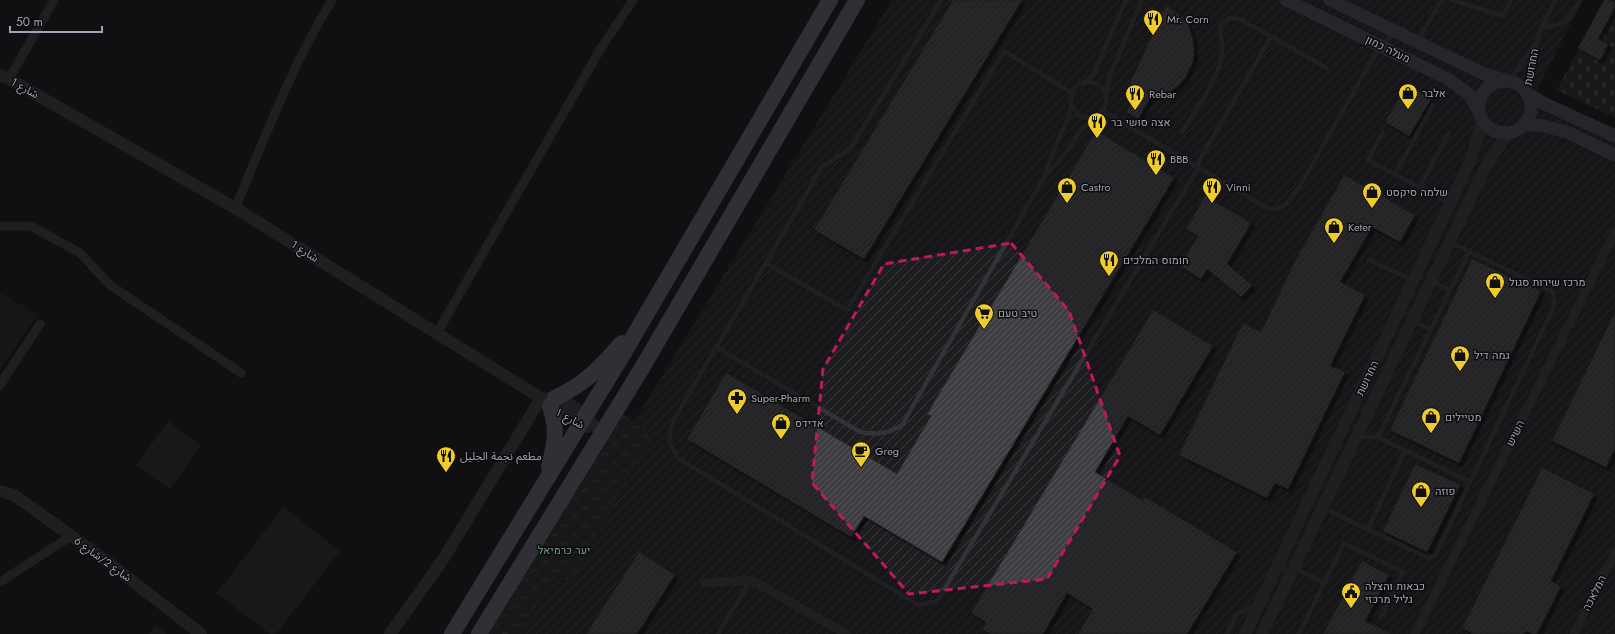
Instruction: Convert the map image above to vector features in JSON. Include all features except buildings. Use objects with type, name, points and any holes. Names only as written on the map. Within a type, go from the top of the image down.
[{"type":"highway","points":[[452,634],[643,321],[830,0]]},
{"type":"highway","points":[[479,634],[646,361],[857,0]]},
{"type":"highway","points":[[546,481],[555,443],[556,429],[549,400],[582,384],[596,372],[643,321]]},
{"type":"main road","name":"מעלה כמון","points":[[1286,0],[1453,82],[1470,95],[1481,116]]},
{"type":"main road","name":"מעלה כמון","points":[[1330,0],[1484,74],[1507,81]]},
{"type":"main road","points":[[1507,81],[1522,86],[1527,93],[1531,102],[1531,112],[1528,120],[1524,124],[1517,130],[1508,133],[1499,133],[1488,127],[1481,116],[1479,103],[1482,94],[1487,87],[1495,82],[1507,81]]},
{"type":"main road","points":[[1527,93],[1545,104],[1615,136]]},
{"type":"main road","points":[[1524,124],[1544,126],[1566,132],[1615,155]]},
{"type":"street","points":[[5,77],[54,0]]},
{"type":"street","points":[[235,208],[292,75],[316,26],[332,0]]},
{"type":"street","points":[[437,333],[601,48],[633,0]]},
{"type":"street","name":"شارع 1","points":[[5,77],[235,208],[437,333],[549,400],[570,404],[583,420],[602,434]]},
{"type":"street","name":"החרושת","points":[[1245,634],[1472,157],[1481,116]]},
{"type":"street","name":"החרושת","points":[[1262,634],[1487,164],[1508,133]]},
{"type":"street","points":[[0,226],[31,226],[80,253],[110,285],[241,373]]},
{"type":"street","name":"השיש","points":[[1415,634],[1615,232]]},
{"type":"street","points":[[0,385],[40,324]]},
{"type":"street","points":[[390,634],[444,558],[549,400]]},
{"type":"street","name":"شارع 2/شارع 6","points":[[0,491],[14,495],[105,560],[201,634]]},
{"type":"street","points":[[0,582],[71,536]]},
{"type":"street","name":"המלאכה","points":[[1574,634],[1615,552]]},
{"type":"street","points":[[704,583],[751,580],[846,634]]},
{"type":"lane","points":[[941,0],[851,148],[822,167],[673,421],[668,435],[671,448],[678,458],[918,605],[937,601],[1198,168],[1199,161],[1271,37]]},
{"type":"lane","points":[[1086,82],[1094,73],[1126,0]]},
{"type":"lane","points":[[1043,179],[1064,155],[1086,124],[1103,111],[1106,105],[1106,94],[1110,75],[1142,0]]},
{"type":"lane","points":[[1416,42],[1442,0]]},
{"type":"lane","points":[[1452,0],[1503,16],[1511,0]]},
{"type":"lane","name":"החרושת","points":[[1527,93],[1534,65],[1536,43],[1554,0]]},
{"type":"lane","points":[[1541,28],[1557,25],[1568,20],[1580,0]]},
{"type":"lane","points":[[1182,132],[1215,78],[1220,65],[1223,41],[1220,27],[1221,24],[1230,18],[1240,19],[1327,68]]},
{"type":"lane","points":[[1103,111],[1269,209],[1281,208],[1293,196],[1300,186],[1374,56],[1394,31]]},
{"type":"lane","name":"החרושת","points":[[1507,81],[1536,43]]},
{"type":"lane","points":[[766,262],[847,310],[1004,51],[1072,93]]},
{"type":"lane","points":[[716,347],[860,432],[884,434],[902,425],[1043,179],[1069,117],[1072,93],[1078,85],[1086,82],[1093,82],[1099,85],[1106,94]]},
{"type":"lane","points":[[1071,105],[1078,115],[1087,118],[1095,117]]},
{"type":"lane","points":[[1394,174],[1433,106]]},
{"type":"lane","points":[[1383,132],[1368,160],[1450,204]]},
{"type":"lane","points":[[1419,188],[1449,133]]},
{"type":"lane","points":[[1323,508],[1428,558],[1436,554],[1551,314],[1554,303],[1552,292],[1450,242]]},
{"type":"lane","points":[[1378,436],[1469,252]]},
{"type":"lane","points":[[1369,260],[1413,281]]},
{"type":"lane","points":[[1431,281],[1450,290]]},
{"type":"lane","points":[[1412,321],[1430,329]]},
{"type":"lane","points":[[1357,437],[1378,436],[1470,482]]},
{"type":"lane","points":[[1368,529],[1405,450]]},
{"type":"lane","points":[[1299,634],[1344,543],[1403,572],[1381,617]]},
{"type":"lane","points":[[1275,571],[1294,568],[1324,583]]},
{"type":"lane","points":[[718,634],[751,580]]},
{"type":"lane","points":[[1227,634],[1236,615],[1260,603]]},
{"type":"highlighted area","points":[[1011,243],[1069,311],[1120,456],[1047,579],[909,594],[812,483],[823,369],[884,264]]},
{"type":"shaded area","points":[[892,0],[1583,0],[1535,94],[1615,130],[1615,634],[504,634]]},
{"type":"shaded area","points":[[0,293],[38,314],[0,370]]},
{"type":"green space","points":[[1604,0],[1615,0],[1615,118],[1557,90]]},
{"type":"green space","name":"יער כרמיאל","points":[[621,413],[638,424],[651,437],[570,583],[557,574],[518,634],[488,634]]},
{"type":"green space","points":[[168,421],[201,445],[170,489],[136,466]]},
{"type":"green space","points":[[283,507],[340,551],[276,634],[270,634],[217,593]]},
{"type":"green space","points":[[156,625],[166,634],[148,634]]},
{"type":"place","name":"Mr. Corn","points":[[1153,36]]},
{"type":"place","name":"אלבר","points":[[1408,110]]},
{"type":"place","name":"Rebar","points":[[1135,111]]},
{"type":"place","name":"אצה סושי בר","points":[[1097,139]]},
{"type":"place","name":"BBB","points":[[1156,176]]},
{"type":"place","name":"Castro","points":[[1067,204]]},
{"type":"place","name":"Vinni","points":[[1212,204]]},
{"type":"place","name":"שלמה סיקסט","points":[[1372,209]]},
{"type":"place","name":"Keter","points":[[1334,244]]},
{"type":"place","name":"חומוס המלכים","points":[[1109,277]]},
{"type":"place","name":"מרכז שירות סגול","points":[[1495,299]]},
{"type":"place","name":"טיב טעם","points":[[984,330]]},
{"type":"place","name":"גמה דיל","points":[[1460,372]]},
{"type":"place","name":"Super-Pharm","points":[[737,415]]},
{"type":"place","name":"מטיילים","points":[[1431,434]]},
{"type":"place","name":"אדידס","points":[[781,440]]},
{"type":"place","name":"Greg","points":[[861,468]]},
{"type":"place","name":"مطعم نجمة الجليل","points":[[446,473]]},
{"type":"place","name":"פוזה","points":[[1421,508]]},
{"type":"place","name":"כבאות והצלה גליל מרכזי","points":[[1351,609]]}]
